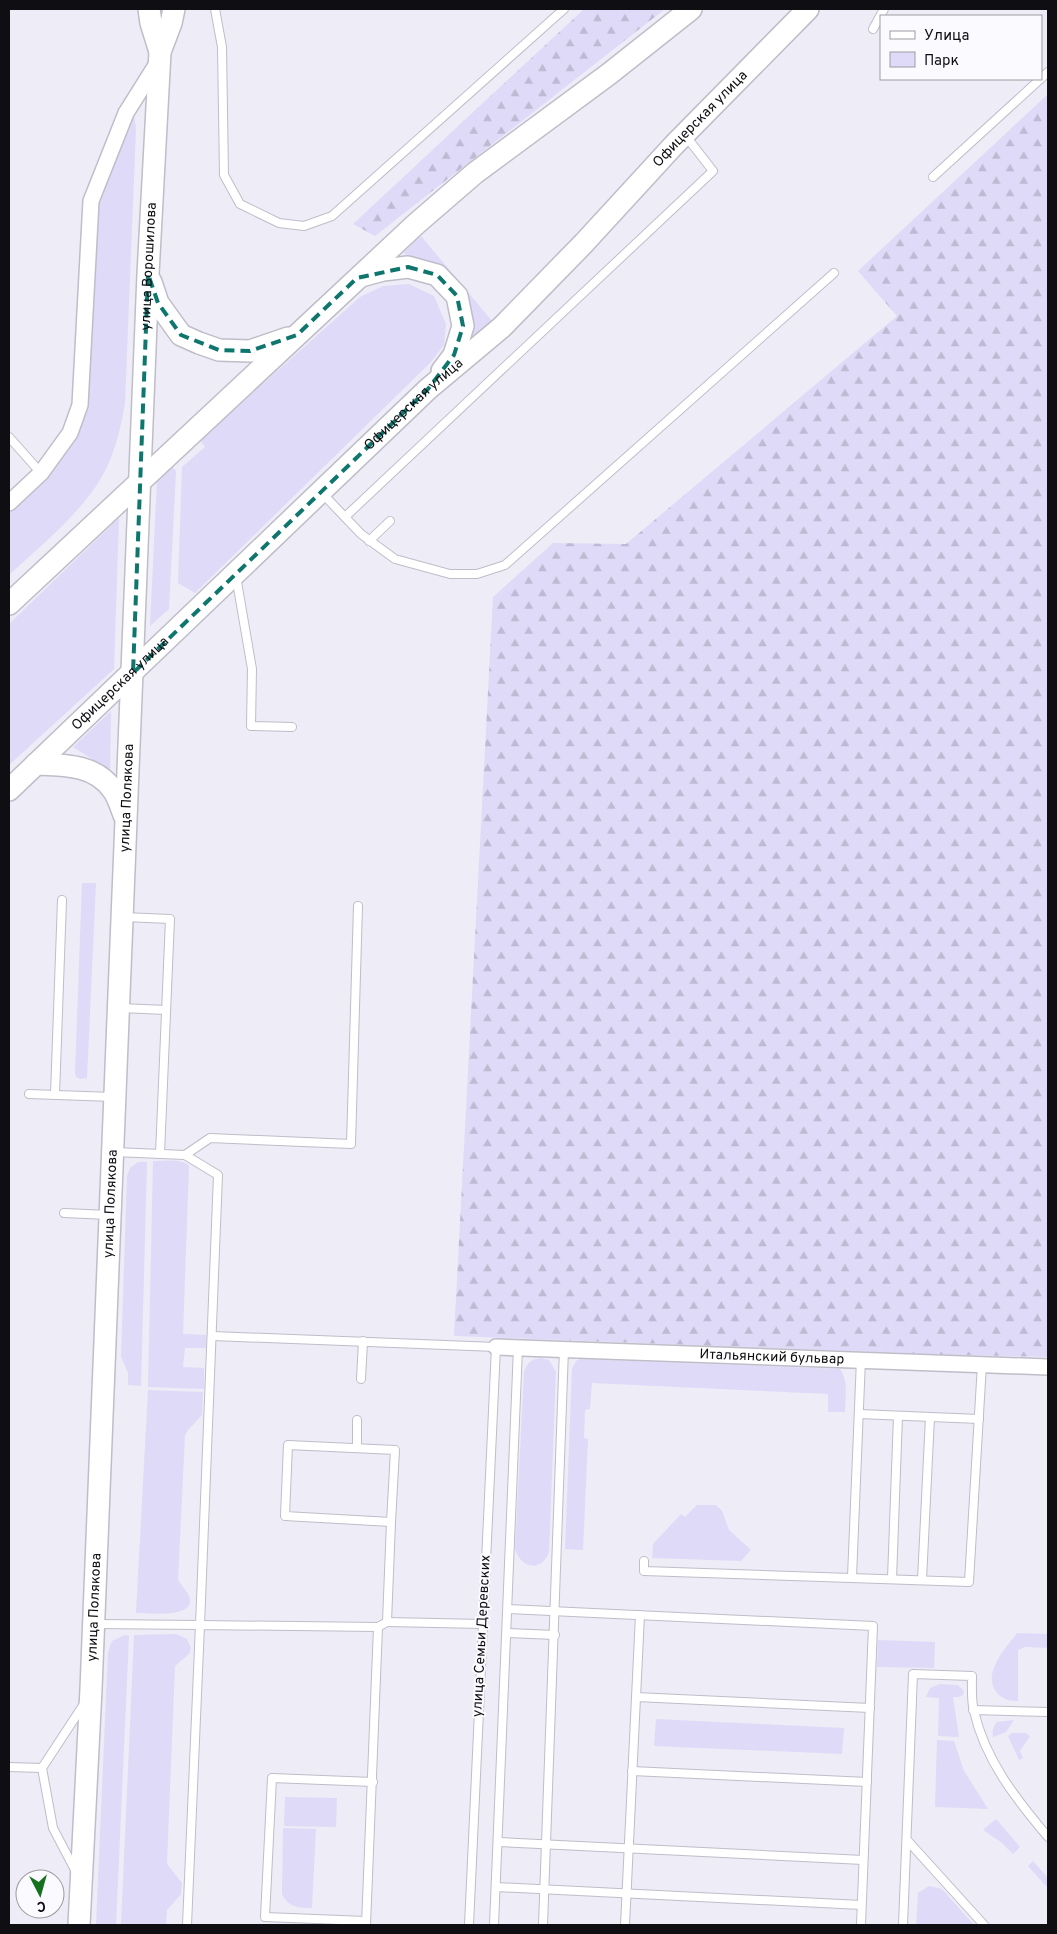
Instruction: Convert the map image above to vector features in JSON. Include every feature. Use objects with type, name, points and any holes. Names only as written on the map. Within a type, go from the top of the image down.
[{"type":"main road","name":"улица Ворошилова","points":[[140,481],[159,56],[149,9]]},
{"type":"main road","name":"улица Ворошилова","points":[[159,56],[174,9]]},
{"type":"main road","points":[[9,604],[357,278],[475,173],[610,74],[691,9]]},
{"type":"main road","name":"Офицерская улица","points":[[9,790],[428,389],[502,327],[584,243],[797,12]]},
{"type":"main road","points":[[357,278],[383,270],[408,267],[437,275],[457,296],[463,326],[454,355],[428,389]]},
{"type":"main road","points":[[148,274],[158,304],[181,335],[199,343],[219,350],[250,351],[297,334]]},
{"type":"main road","name":"улица Полякова","points":[[79,1925],[91,1694],[140,481]]},
{"type":"main road","points":[[36,764],[71,765],[99,774],[114,790],[125,817]]},
{"type":"street","points":[[9,504],[41,473],[70,433],[80,405],[91,201],[126,113],[159,56]]},
{"type":"street","name":"Итальянский бульвар","points":[[496,1347],[1048,1367]]},
{"type":"lane","points":[[214,9],[222,47],[224,175],[240,204],[279,223],[304,226],[332,216],[564,9]]},
{"type":"lane","points":[[873,29],[880,16]]},
{"type":"lane","points":[[933,177],[1039,80]]},
{"type":"lane","points":[[345,517],[712,171],[684,135]]},
{"type":"lane","points":[[321,492],[369,541],[395,559],[450,574],[477,574],[505,565],[834,273]]},
{"type":"lane","points":[[9,437],[41,473]]},
{"type":"lane","points":[[369,541],[390,521]]},
{"type":"lane","points":[[236,574],[252,669],[251,726],[292,727]]},
{"type":"lane","points":[[56,1095],[62,900]]},
{"type":"lane","points":[[185,1155],[210,1138],[352,1144],[358,906]]},
{"type":"lane","points":[[121,917],[170,919],[160,1154]]},
{"type":"lane","points":[[118,1008],[166,1010]]},
{"type":"lane","points":[[29,1094],[115,1097]]},
{"type":"lane","points":[[112,1152],[185,1155],[218,1175],[213,1336],[187,1925]]},
{"type":"lane","points":[[64,1213],[110,1215]]},
{"type":"lane","points":[[213,1336],[496,1347]]},
{"type":"lane","points":[[360,1379],[363,1341]]},
{"type":"lane","name":"улица Семьи Деревских","points":[[469,1925],[496,1347]]},
{"type":"lane","points":[[494,1925],[518,1348]]},
{"type":"lane","points":[[543,1925],[564,1349]]},
{"type":"lane","points":[[852,1577],[861,1359]]},
{"type":"lane","points":[[644,1561],[644,1571],[970,1582],[982,1364]]},
{"type":"lane","points":[[859,1414],[979,1419]]},
{"type":"lane","points":[[892,1579],[898,1416]]},
{"type":"lane","points":[[922,1580],[930,1417]]},
{"type":"lane","points":[[357,1420],[357,1448]]},
{"type":"lane","points":[[387,1622],[395,1450],[288,1445],[285,1516],[391,1522]]},
{"type":"lane","points":[[508,1609],[873,1626],[861,1925]]},
{"type":"lane","points":[[625,1925],[640,1615]]},
{"type":"lane","points":[[93,1624],[378,1628],[387,1622],[483,1624]]},
{"type":"lane","points":[[372,1782],[272,1778],[265,1917],[366,1923],[372,1782],[378,1628]]},
{"type":"lane","points":[[507,1633],[554,1636]]},
{"type":"lane","points":[[903,1925],[913,1674],[972,1676],[973,1710],[989,1754],[1004,1782],[1048,1837]]},
{"type":"lane","points":[[81,1881],[53,1828],[42,1768],[91,1694]]},
{"type":"lane","points":[[636,1697],[870,1708]]},
{"type":"lane","points":[[973,1710],[1048,1712]]},
{"type":"lane","points":[[9,1767],[42,1768]]},
{"type":"lane","points":[[632,1771],[867,1782]]},
{"type":"lane","points":[[907,1840],[984,1925]]},
{"type":"lane","points":[[498,1842],[863,1860]]},
{"type":"lane","points":[[496,1888],[862,1905]]},
{"type":"highlighted area","points":[[408,267],[437,275],[457,296],[463,326],[454,355],[428,389],[133,673],[142,417],[148,274],[158,303],[181,335],[219,350],[250,351],[297,335],[357,278]]},
{"type":"green space","points":[[584,9],[665,9],[375,236],[353,224]]},
{"type":"green space","points":[[1048,94],[1048,1357],[454,1336],[493,597],[553,543],[626,544],[897,316],[858,271]]},
{"type":"green space","points":[[133,107],[136,128],[125,403],[117,439],[104,473],[82,504],[52,536],[9,575],[9,511],[41,481],[77,431],[94,198]]},
{"type":"green space","points":[[421,236],[492,321],[469,342],[467,320],[425,263],[403,253]]},
{"type":"green space","points":[[409,284],[434,296],[446,324],[444,345],[431,362],[195,593],[178,583],[182,467],[205,447],[200,440],[360,297],[383,286]]},
{"type":"green space","points":[[171,466],[176,471],[169,609],[150,626],[157,479]]},
{"type":"green space","points":[[119,518],[114,669],[9,765],[9,624]]},
{"type":"green space","points":[[111,711],[110,776],[92,759],[73,747]]},
{"type":"green space","points":[[82,883],[96,883],[87,1078],[81,1079],[76,1077],[75,1072]]},
{"type":"green space","points":[[153,1161],[177,1161],[186,1163],[189,1166],[183,1334],[206,1335],[206,1348],[185,1348],[183,1367],[204,1368],[204,1389],[148,1387]]},
{"type":"green space","points":[[138,1162],[147,1162],[141,1386],[128,1385],[128,1373],[121,1356],[127,1176],[130,1168]]},
{"type":"green space","points":[[541,1358],[549,1360],[556,1372],[549,1552],[542,1563],[532,1566],[522,1561],[515,1549],[524,1372],[530,1362]]},
{"type":"green space","points":[[580,1359],[840,1369],[846,1384],[845,1412],[828,1412],[828,1394],[592,1383],[590,1409],[585,1410],[584,1438],[588,1439],[583,1550],[565,1549],[572,1369],[576,1361]]},
{"type":"green space","points":[[148,1390],[203,1392],[202,1415],[185,1435],[178,1580],[190,1601],[183,1610],[158,1614],[136,1613]]},
{"type":"green space","points":[[697,1505],[716,1505],[722,1511],[729,1530],[751,1550],[741,1561],[652,1558],[653,1544],[681,1514],[685,1517]]},
{"type":"green space","points":[[1017,1633],[1048,1634],[1048,1648],[1025,1647],[1018,1650],[1018,1701],[1008,1700],[999,1695],[992,1679],[996,1662]]},
{"type":"green space","points":[[176,1634],[187,1639],[191,1648],[189,1654],[175,1666],[167,1864],[182,1883],[181,1894],[167,1910],[166,1925],[121,1925],[134,1635]]},
{"type":"green space","points":[[125,1635],[129,1636],[116,1925],[96,1925],[108,1652],[112,1641]]},
{"type":"green space","points":[[878,1640],[935,1642],[934,1668],[877,1667]]},
{"type":"green space","points":[[940,1684],[958,1685],[964,1691],[963,1695],[953,1697],[959,1737],[938,1736],[939,1698],[926,1697],[930,1688]]},
{"type":"green space","points":[[656,1719],[844,1728],[842,1754],[654,1746]]},
{"type":"green space","points":[[1014,1720],[1006,1732],[993,1737],[993,1729],[997,1722]]},
{"type":"green space","points":[[1012,1733],[1026,1733],[1030,1736],[1020,1751],[1023,1758],[1019,1760],[1008,1736]]},
{"type":"green space","points":[[937,1740],[954,1741],[964,1771],[988,1809],[935,1807]]},
{"type":"green space","points":[[285,1797],[337,1798],[336,1827],[284,1826]]},
{"type":"green space","points":[[996,1819],[1020,1847],[1013,1854],[1001,1842],[983,1830]]},
{"type":"green space","points":[[283,1828],[316,1829],[312,1908],[294,1906],[287,1902],[282,1894]]},
{"type":"green space","points":[[1033,1861],[1048,1878],[1046,1886],[1028,1866]]},
{"type":"green space","points":[[929,1886],[942,1889],[974,1925],[916,1925],[918,1893]]}]
